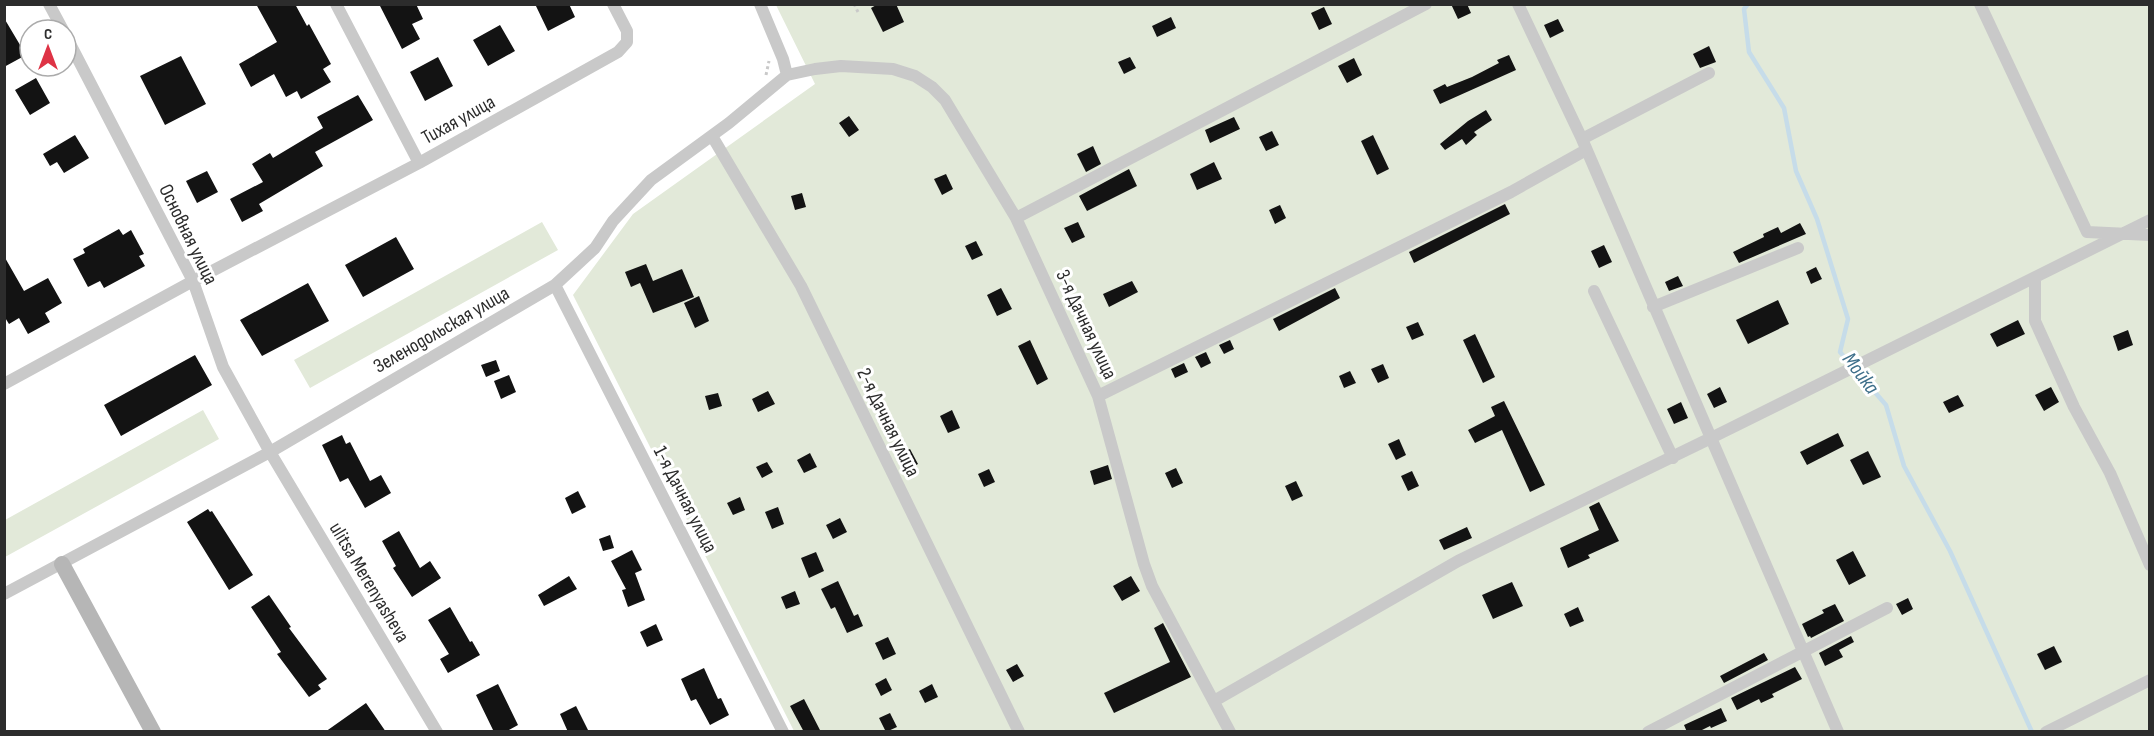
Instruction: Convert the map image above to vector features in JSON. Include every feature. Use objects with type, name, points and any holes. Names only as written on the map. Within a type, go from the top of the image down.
[{"type":"street","points":[[50,4],[57,18]]},
{"type":"street","name":"Тихая улица","points":[[336,4],[419,163],[618,52],[627,42],[627,31],[613,4]]},
{"type":"street","points":[[760,4],[780,50],[787,75]]},
{"type":"street","points":[[1016,218],[1426,4]]},
{"type":"street","points":[[1518,4],[1584,144],[1838,732]]},
{"type":"street","points":[[1980,4],[2087,231],[2150,236]]},
{"type":"street","name":"Основная улица","points":[[78,59],[193,281],[223,367],[270,452]]},
{"type":"street","name":"3-я Дачная улица","points":[[787,75],[815,69],[864,66],[893,69],[915,76],[932,87],[951,108],[1016,218],[1098,396],[1152,586],[1230,732]]},
{"type":"street","points":[[1098,396],[1511,192],[1584,144],[1709,73]]},
{"type":"street","name":"Зеленодольская улица","points":[[4,594],[270,452],[555,285],[596,248],[613,221],[651,180],[772,90],[787,75]]},
{"type":"street","name":"2-я Дачная улица","points":[[712,136],[801,286],[1019,732]]},
{"type":"street","points":[[5,382],[419,163]]},
{"type":"street","points":[[1214,701],[1458,561],[1673,458],[2150,220]]},
{"type":"street","points":[[1653,307],[1798,248]]},
{"type":"street","points":[[2035,278],[2035,321],[2074,407],[2110,473],[2150,565]]},
{"type":"street","name":"1-я Дачная улица","points":[[555,285],[783,732]]},
{"type":"street","points":[[1594,291],[1673,458]]},
{"type":"street","name":"ulitsa Merenyasheva","points":[[270,452],[437,732]]},
{"type":"street","points":[[62,564],[153,732]]},
{"type":"street","points":[[1648,732],[1887,608]]},
{"type":"street","points":[[2046,732],[2150,680]]},
{"type":"path","points":[[854,4],[858,12]]},
{"type":"path","points":[[765,80],[769,61]]},
{"type":"green space","points":[[776,5],[2149,5],[2149,731],[794,731],[573,295],[633,214],[815,84]]},
{"type":"green space","points":[[542,222],[558,250],[310,388],[294,360]]},
{"type":"green space","points":[[203,410],[219,439],[5,557],[5,520]]},
{"type":"building","points":[[256,4],[295,4],[331,64],[323,69],[331,82],[301,99],[297,91],[286,97],[274,74],[251,87],[239,64],[277,42]]},
{"type":"building","points":[[379,4],[416,4],[423,19],[412,24],[420,39],[402,49]]},
{"type":"building","points":[[535,4],[569,4],[575,17],[548,31]]},
{"type":"building","points":[[878,4],[896,4],[904,22],[883,32],[871,8]]},
{"type":"building","points":[[1451,4],[1467,4],[1471,13],[1458,19]]},
{"type":"building","points":[[1324,7],[1332,24],[1319,30],[1311,13]]},
{"type":"building","points":[[1171,17],[1176,28],[1157,37],[1152,26]]},
{"type":"building","points":[[4,18],[18,42],[18,59],[4,67]]},
{"type":"building","points":[[1558,19],[1564,31],[1550,38],[1544,25]]},
{"type":"building","points":[[500,25],[515,51],[488,66],[473,40]]},
{"type":"building","points":[[1709,46],[1716,62],[1700,68],[1693,54]]},
{"type":"building","points":[[1509,55],[1516,70],[1440,104],[1433,90],[1445,84],[1447,87],[1472,77],[1499,63],[1497,60]]},
{"type":"building","points":[[181,56],[206,104],[165,125],[140,76]]},
{"type":"building","points":[[438,57],[453,86],[425,101],[410,72]]},
{"type":"building","points":[[1130,57],[1136,68],[1124,74],[1118,62]]},
{"type":"building","points":[[1354,58],[1362,75],[1347,83],[1338,66]]},
{"type":"building","points":[[36,78],[50,103],[30,115],[15,90]]},
{"type":"building","points":[[358,95],[373,120],[315,152],[323,166],[259,204],[263,211],[242,222],[230,199],[263,182],[252,164],[270,153],[273,158],[323,128],[317,117]]},
{"type":"building","points":[[1486,110],[1492,120],[1474,132],[1477,135],[1466,145],[1462,139],[1445,150],[1440,144],[1468,121]]},
{"type":"building","points":[[849,116],[859,130],[849,137],[839,123]]},
{"type":"building","points":[[1234,117],[1240,129],[1210,143],[1205,130]]},
{"type":"building","points":[[1272,131],[1279,145],[1266,151],[1259,137]]},
{"type":"building","points":[[75,135],[89,158],[64,173],[57,162],[50,166],[43,154]]},
{"type":"building","points":[[1373,135],[1389,169],[1377,175],[1361,141]]},
{"type":"building","points":[[1093,146],[1101,164],[1086,172],[1077,154]]},
{"type":"building","points":[[1214,162],[1222,179],[1197,190],[1190,174]]},
{"type":"building","points":[[1129,169],[1137,186],[1087,211],[1079,196]]},
{"type":"building","points":[[207,171],[218,192],[197,203],[186,181]]},
{"type":"building","points":[[946,174],[953,189],[942,195],[934,179]]},
{"type":"building","points":[[802,193],[806,207],[795,210],[791,196]]},
{"type":"building","points":[[1505,204],[1510,214],[1414,263],[1409,252]]},
{"type":"building","points":[[1280,205],[1286,218],[1275,224],[1269,210]]},
{"type":"building","points":[[1078,222],[1085,237],[1072,243],[1064,228]]},
{"type":"building","points":[[1800,223],[1806,234],[1739,263],[1733,252],[1764,237],[1763,234],[1778,227],[1781,233]]},
{"type":"building","points":[[119,229],[123,235],[131,230],[144,254],[139,256],[145,266],[104,288],[100,281],[88,287],[73,259],[85,253],[83,249]]},
{"type":"building","points":[[396,237],[414,269],[363,297],[345,265]]},
{"type":"building","points":[[976,241],[983,255],[972,260],[965,246]]},
{"type":"building","points":[[1604,245],[1612,262],[1599,268],[1591,251]]},
{"type":"building","points":[[4,256],[24,291],[48,278],[62,303],[45,313],[50,322],[28,334],[19,318],[9,324],[4,316]]},
{"type":"building","points":[[646,264],[653,281],[682,269],[694,297],[653,313],[640,283],[631,287],[625,272]]},
{"type":"building","points":[[1816,267],[1822,279],[1811,284],[1806,272]]},
{"type":"building","points":[[1678,276],[1683,286],[1669,291],[1665,282]]},
{"type":"building","points":[[1132,281],[1138,292],[1109,307],[1103,294]]},
{"type":"building","points":[[308,283],[329,321],[262,356],[240,320]]},
{"type":"building","points":[[1001,288],[1012,309],[997,316],[987,295]]},
{"type":"building","points":[[1335,288],[1340,298],[1279,331],[1273,319]]},
{"type":"building","points":[[699,296],[709,321],[695,328],[684,303]]},
{"type":"building","points":[[1778,300],[1789,324],[1748,344],[1736,320]]},
{"type":"building","points":[[2018,320],[2025,334],[1997,347],[1990,334]]},
{"type":"building","points":[[1418,322],[1424,335],[1412,340],[1406,327]]},
{"type":"building","points":[[2128,330],[2133,345],[2118,351],[2113,336]]},
{"type":"building","points":[[1475,334],[1495,377],[1483,383],[1463,340]]},
{"type":"building","points":[[1030,340],[1048,379],[1037,385],[1018,346]]},
{"type":"building","points":[[1230,340],[1234,349],[1224,354],[1219,345]]},
{"type":"building","points":[[1206,352],[1211,363],[1201,368],[1195,357]]},
{"type":"building","points":[[195,355],[212,385],[121,436],[104,405]]},
{"type":"building","points":[[496,360],[500,371],[486,377],[481,365]]},
{"type":"building","points":[[1184,363],[1188,372],[1175,378],[1171,369]]},
{"type":"building","points":[[1383,364],[1389,378],[1378,383],[1371,369]]},
{"type":"building","points":[[1350,371],[1356,383],[1344,388],[1339,376]]},
{"type":"building","points":[[509,375],[516,392],[501,399],[494,381]]},
{"type":"building","points":[[1720,387],[1727,402],[1714,408],[1707,394]]},
{"type":"building","points":[[2051,387],[2059,402],[2044,411],[2035,395]]},
{"type":"building","points":[[768,391],[775,404],[758,412],[752,399]]},
{"type":"building","points":[[718,393],[722,406],[709,410],[705,396]]},
{"type":"building","points":[[1958,395],[1964,406],[1949,413],[1943,402]]},
{"type":"building","points":[[1504,401],[1545,485],[1530,492],[1502,430],[1475,443],[1468,430],[1495,416],[1491,407]]},
{"type":"building","points":[[1681,402],[1688,418],[1674,424],[1667,409]]},
{"type":"building","points":[[952,410],[960,428],[948,433],[940,416]]},
{"type":"building","points":[[1838,433],[1844,446],[1807,465],[1800,452]]},
{"type":"building","points":[[342,435],[346,444],[350,442],[370,481],[381,475],[391,493],[365,508],[348,478],[340,482],[322,445]]},
{"type":"building","points":[[1399,439],[1406,455],[1396,460],[1388,444]]},
{"type":"building","points":[[910,449],[918,464],[904,471],[896,455]]},
{"type":"building","points":[[1868,451],[1881,477],[1863,485],[1850,460]]},
{"type":"building","points":[[810,453],[817,467],[804,473],[797,460]]},
{"type":"building","points":[[767,462],[773,472],[762,478],[756,467]]},
{"type":"building","points":[[1108,465],[1112,479],[1094,485],[1090,471]]},
{"type":"building","points":[[1176,468],[1183,483],[1172,488],[1165,473]]},
{"type":"building","points":[[989,469],[995,482],[984,487],[978,474]]},
{"type":"building","points":[[1412,471],[1419,486],[1408,491],[1401,476]]},
{"type":"building","points":[[1296,481],[1303,496],[1292,501],[1285,486]]},
{"type":"building","points":[[578,491],[586,507],[572,514],[565,498]]},
{"type":"building","points":[[740,497],[745,510],[733,515],[727,503]]},
{"type":"building","points":[[1599,502],[1619,541],[1588,555],[1590,558],[1568,568],[1560,548],[1599,530],[1589,507]]},
{"type":"building","points":[[778,507],[784,524],[772,529],[765,512]]},
{"type":"building","points":[[208,509],[212,511],[253,575],[229,590],[187,522]]},
{"type":"building","points":[[840,518],[847,532],[833,539],[826,525]]},
{"type":"building","points":[[1467,527],[1472,538],[1444,550],[1439,540]]},
{"type":"building","points":[[399,531],[420,568],[430,561],[441,578],[412,597],[393,568],[396,566],[382,541]]},
{"type":"building","points":[[610,535],[614,548],[603,551],[599,539]]},
{"type":"building","points":[[632,550],[642,570],[635,573],[645,600],[628,607],[622,590],[626,589],[611,561]]},
{"type":"building","points":[[1853,551],[1866,576],[1849,585],[1836,560]]},
{"type":"building","points":[[816,552],[824,571],[809,578],[801,558]]},
{"type":"building","points":[[569,576],[577,589],[544,606],[538,595]]},
{"type":"building","points":[[1131,576],[1140,591],[1122,601],[1113,586]]},
{"type":"building","points":[[838,581],[854,616],[858,614],[863,626],[847,633],[835,607],[831,609],[821,589]]},
{"type":"building","points":[[1512,582],[1523,606],[1493,619],[1482,595]]},
{"type":"building","points":[[795,591],[800,604],[786,609],[781,597]]},
{"type":"building","points":[[269,595],[291,627],[289,628],[327,679],[318,685],[321,689],[309,697],[277,654],[281,652],[251,607]]},
{"type":"building","points":[[1908,598],[1913,609],[1902,615],[1896,604]]},
{"type":"building","points":[[1835,604],[1844,621],[1811,638],[1808,637],[1802,624],[1824,613],[1822,610]]},
{"type":"building","points":[[450,607],[480,655],[448,673],[440,659],[449,654],[428,620]]},
{"type":"building","points":[[1578,607],[1584,621],[1570,627],[1564,614]]},
{"type":"building","points":[[1163,623],[1191,677],[1114,713],[1104,693],[1170,662],[1154,628]]},
{"type":"building","points":[[656,624],[663,640],[647,647],[640,632]]},
{"type":"building","points":[[1851,636],[1854,642],[1839,650],[1843,657],[1825,666],[1819,653]]},
{"type":"building","points":[[888,637],[896,654],[883,660],[875,643]]},
{"type":"building","points":[[2054,646],[2062,662],[2045,670],[2037,654]]},
{"type":"building","points":[[1764,653],[1768,660],[1724,683],[1720,676]]},
{"type":"building","points":[[1017,664],[1024,676],[1013,682],[1006,670]]},
{"type":"building","points":[[1795,667],[1802,679],[1772,694],[1774,697],[1761,703],[1759,699],[1737,710],[1731,698]]},
{"type":"building","points":[[704,668],[718,699],[721,698],[729,715],[710,725],[696,699],[691,701],[681,679]]},
{"type":"building","points":[[886,678],[892,690],[881,696],[875,684]]},
{"type":"building","points":[[498,684],[518,725],[505,732],[494,732],[476,695]]},
{"type":"building","points":[[932,684],[938,697],[925,703],[919,691]]},
{"type":"building","points":[[804,699],[821,732],[804,732],[790,706]]},
{"type":"building","points":[[366,703],[386,732],[325,732]]},
{"type":"building","points":[[576,706],[589,732],[568,732],[560,714]]},
{"type":"building","points":[[1721,708],[1727,721],[1698,732],[1687,732],[1684,725]]},
{"type":"building","points":[[890,713],[897,727],[886,732],[879,718]]},
{"type":"waterway","name":"Мойка","points":[[1748,4],[1744,9],[1749,52],[1784,108],[1796,171],[1817,219],[1848,319],[1840,352],[1886,405],[1904,466],[1950,551],[2032,732]]}]
